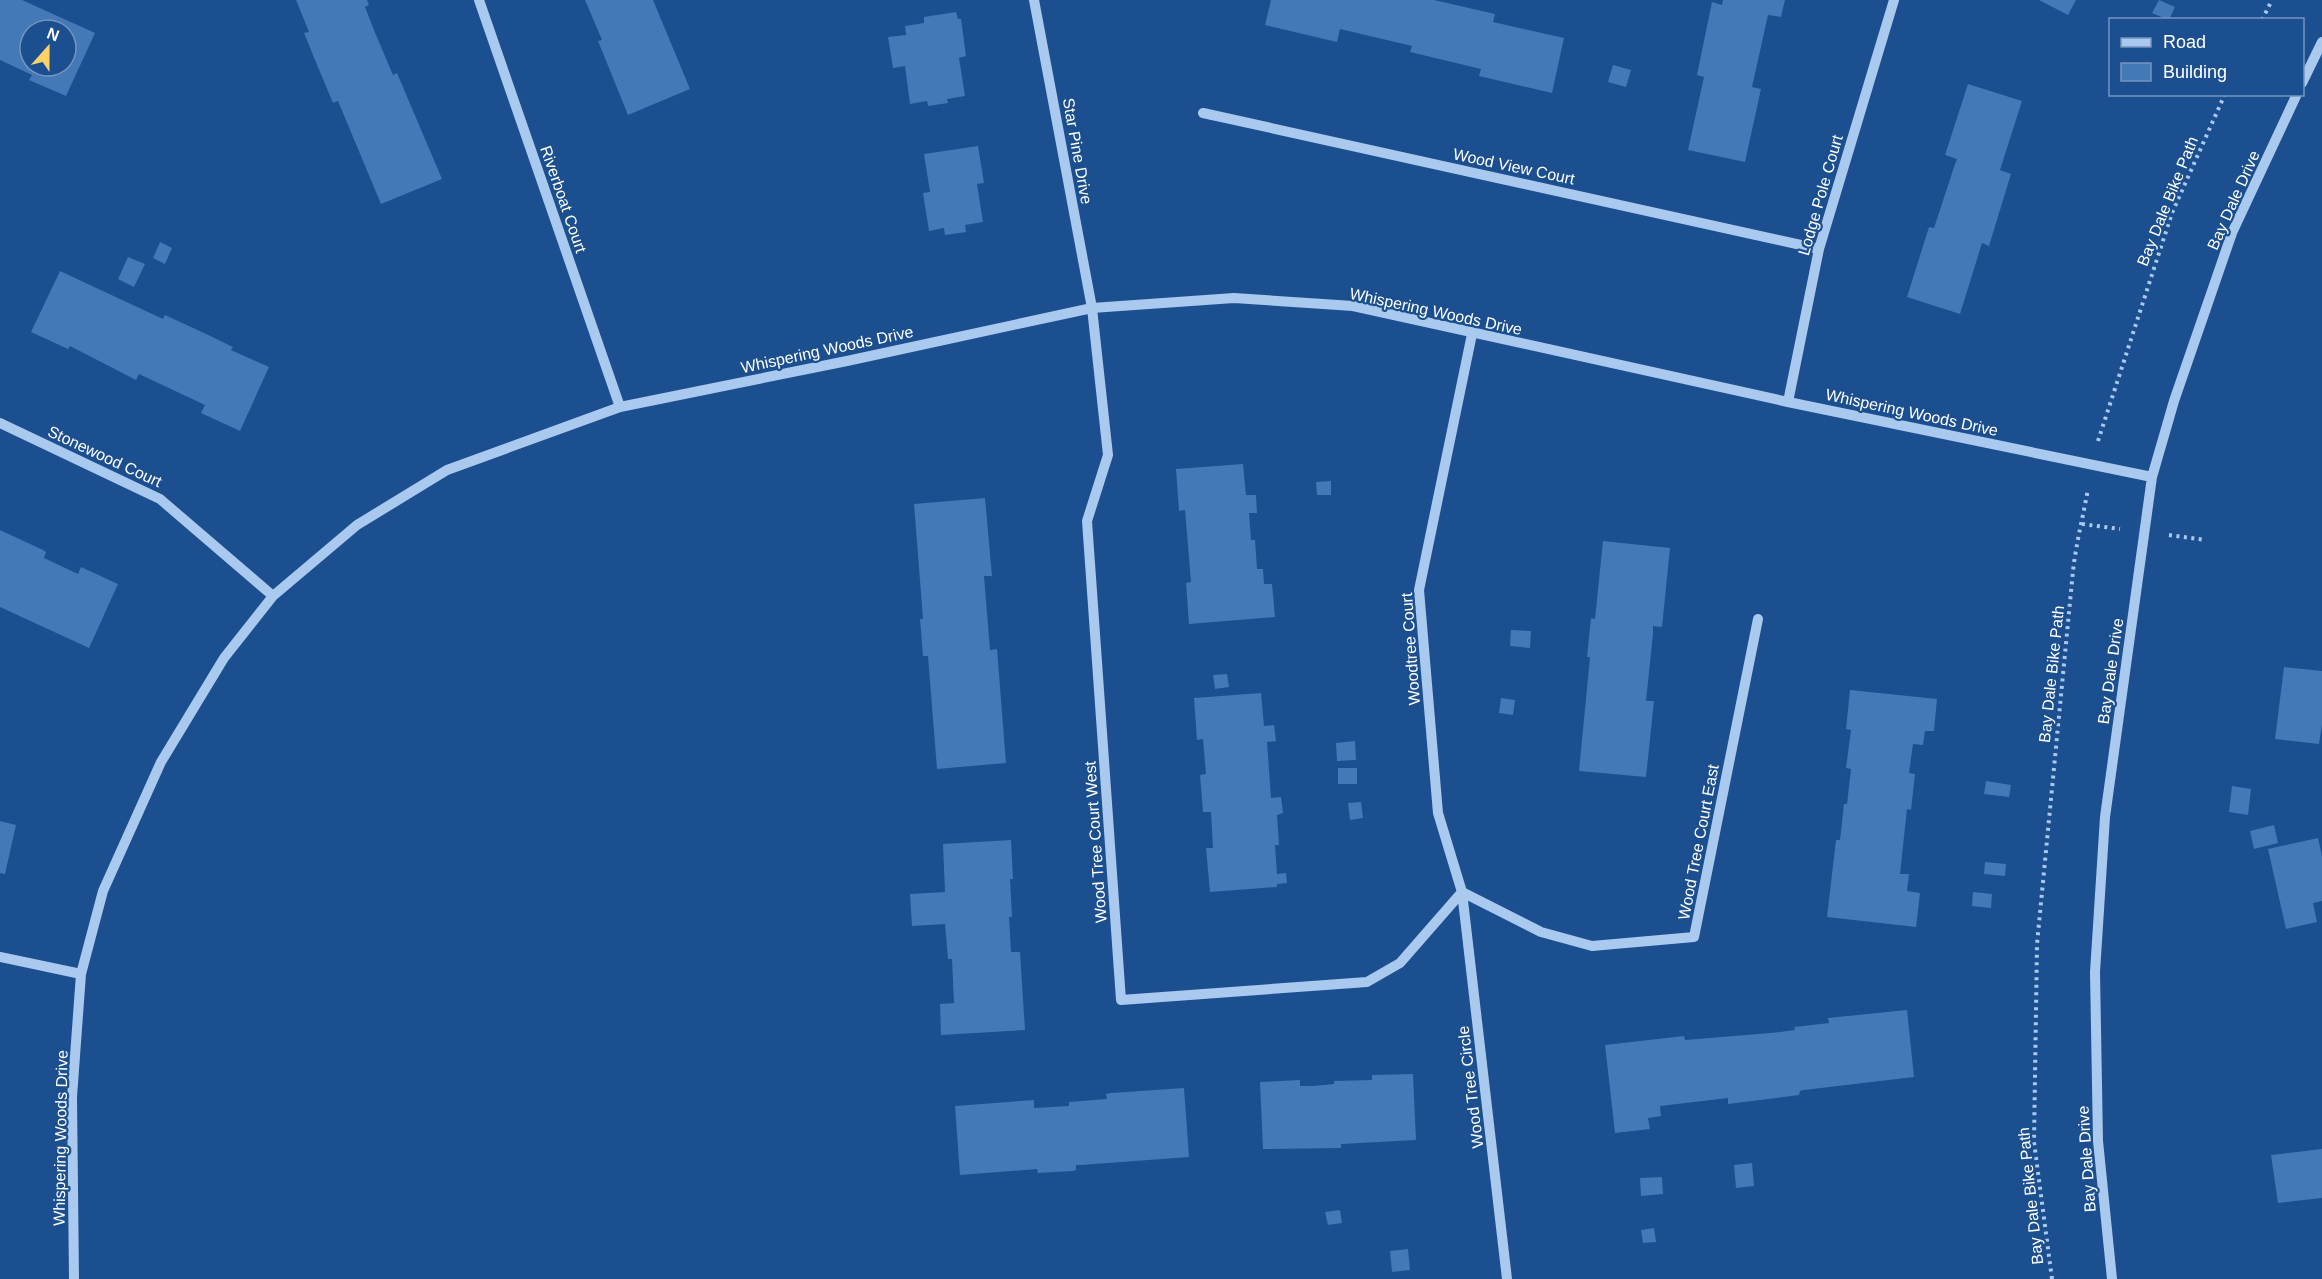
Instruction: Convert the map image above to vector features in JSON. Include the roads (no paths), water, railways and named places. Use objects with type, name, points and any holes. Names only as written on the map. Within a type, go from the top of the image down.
[{"type":"street","name":"Riverboat Court","points":[[478,0],[620,407]]},
{"type":"street","name":"Star Pine Drive","points":[[1034,0],[1092,308]]},
{"type":"street","name":"Lodge Pole Court","points":[[1788,402],[1819,249],[1894,0]]},
{"type":"street","points":[[2304,79],[2322,42]]},
{"type":"street","name":"Bay Dale Drive","points":[[2112,1279],[2098,1141],[2095,972],[2105,817],[2152,477],[2174,401],[2232,233],[2296,96]]},
{"type":"street","name":"Wood View Court","points":[[1203,113],[1819,249]]},
{"type":"street","name":"Whispering Woods Drive","points":[[74,1279],[72,1097],[81,975],[103,891],[161,762],[224,658],[273,596],[357,525],[447,470],[620,407],[1092,308],[1234,298],[1353,306],[1788,402],[2152,477]]},
{"type":"street","name":"Wood Tree Court West","points":[[1092,308],[1108,455],[1087,521],[1121,1000],[1367,982],[1400,963],[1462,892]]},
{"type":"street","name":"Woodtree Court","points":[[1462,892],[1438,813],[1419,590],[1472,334]]},
{"type":"street","name":"Stonewood Court","points":[[0,423],[160,499],[273,596]]},
{"type":"street","name":"Wood Tree Court East","points":[[1462,892],[1541,932],[1592,946],[1694,937],[1758,620]]},
{"type":"street","name":"Wood Tree Circle","points":[[1462,892],[1507,1279]]},
{"type":"street","points":[[0,957],[81,975]]}]
